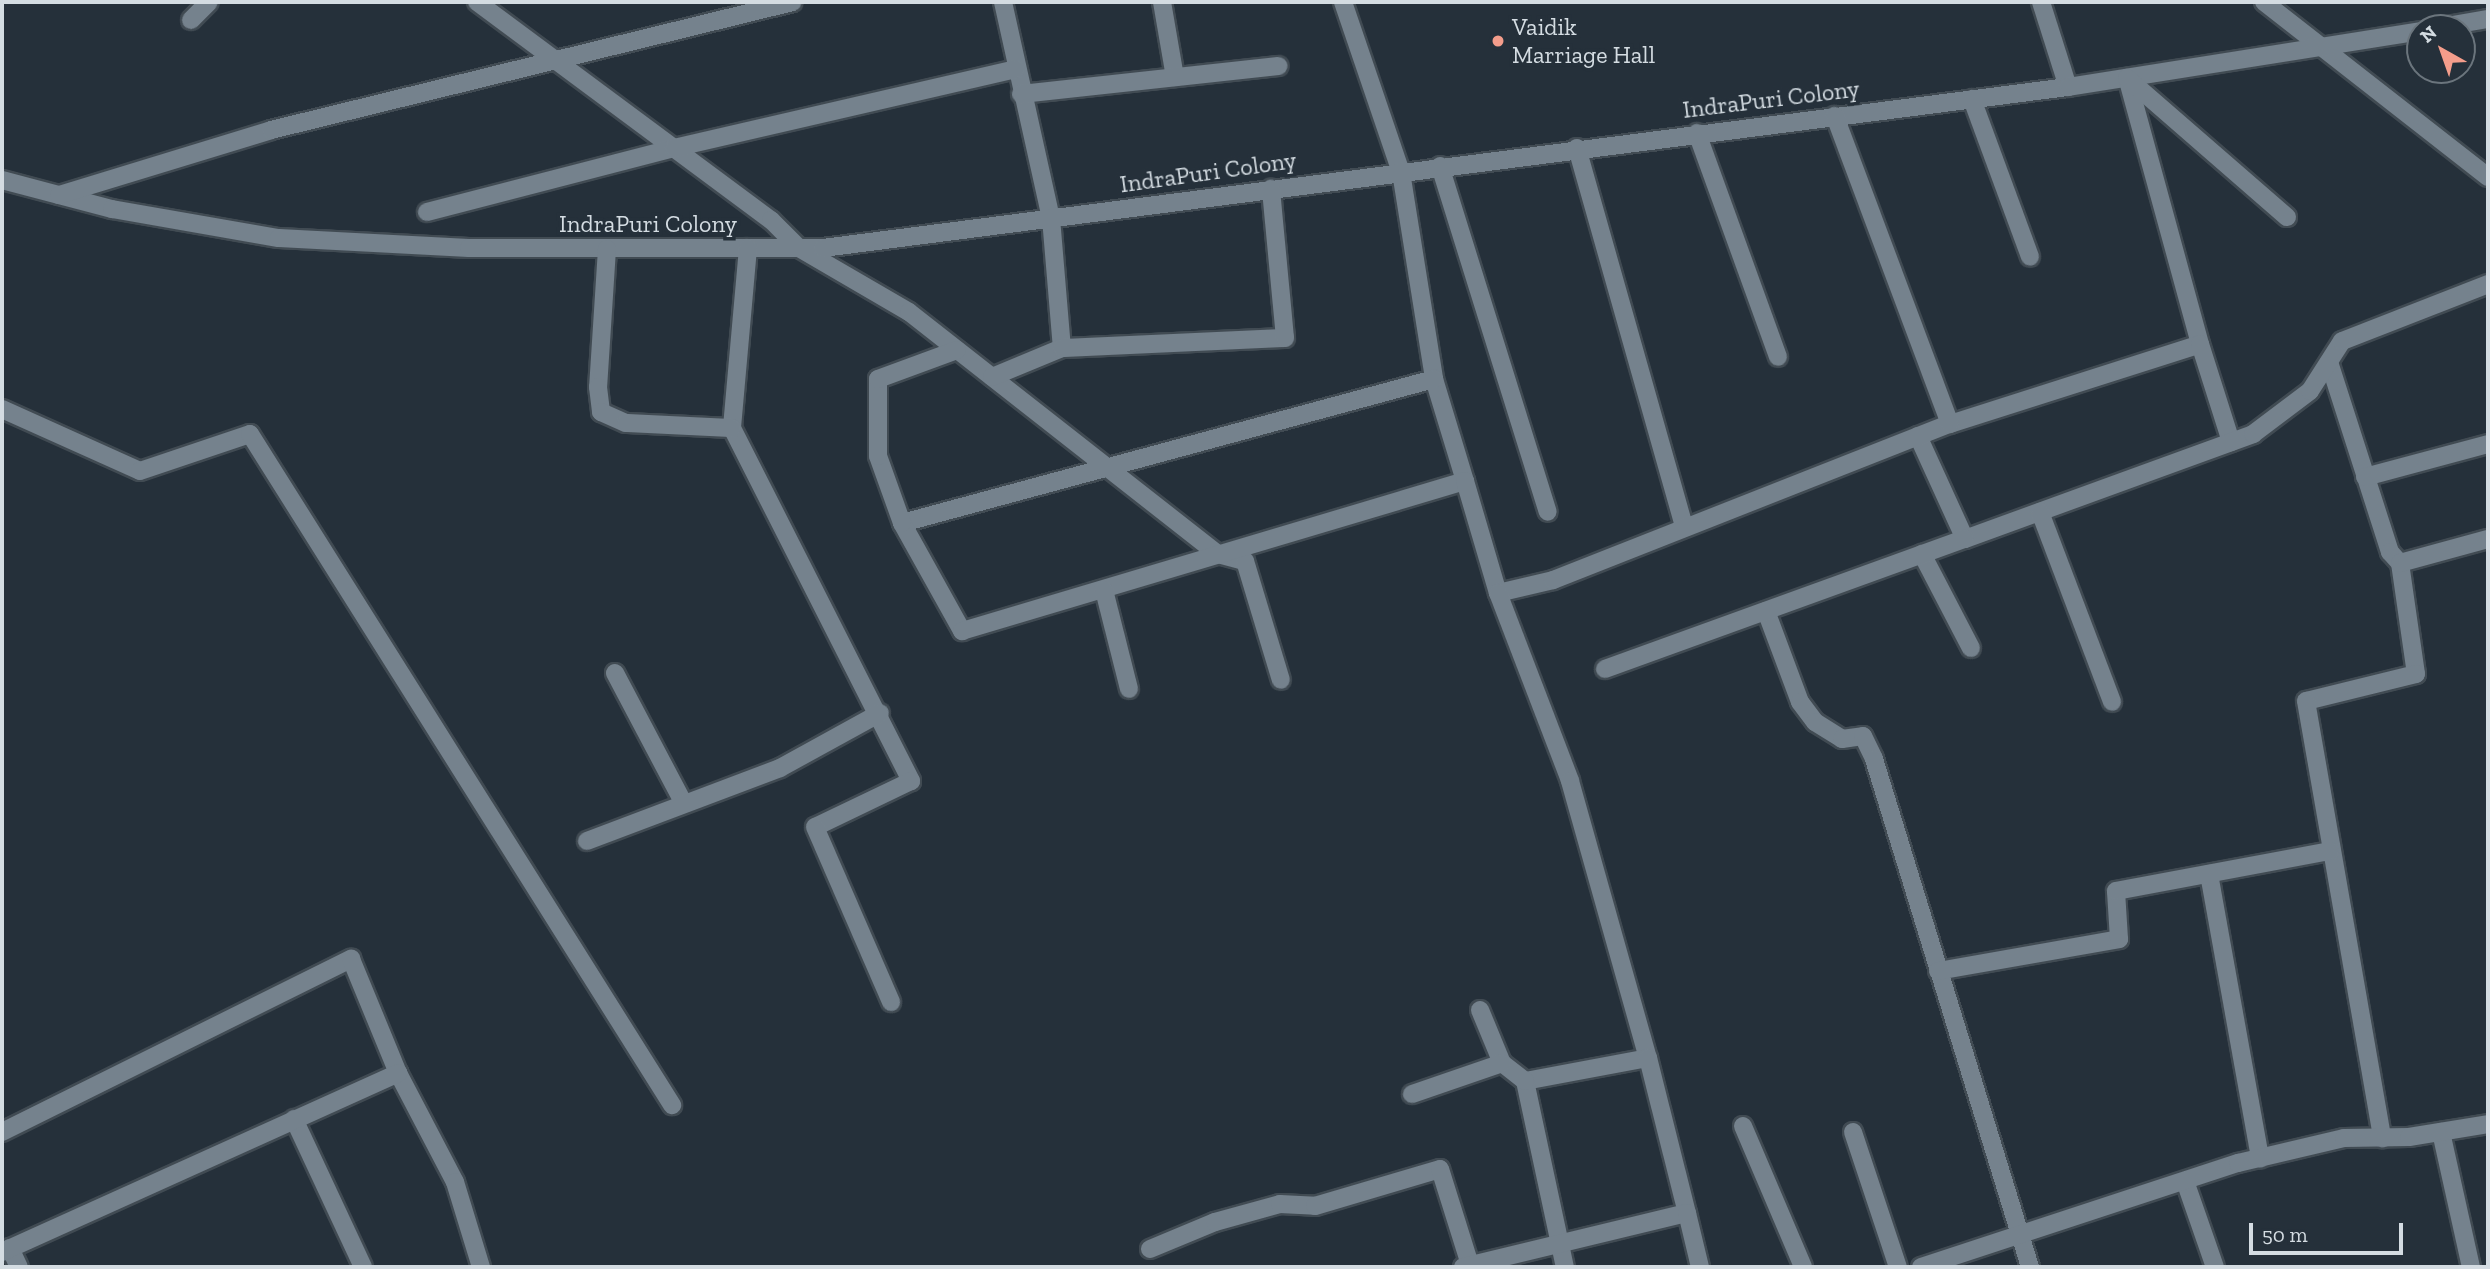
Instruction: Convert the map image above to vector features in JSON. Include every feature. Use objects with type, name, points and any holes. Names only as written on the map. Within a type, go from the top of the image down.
[{"type":"street","points":[[191,20],[209,2]]},
{"type":"street","points":[[477,2],[771,220],[799,248],[909,312],[1217,554],[1245,561],[1281,680]]},
{"type":"street","points":[[59,195],[271,130],[793,2]]},
{"type":"street","points":[[1003,2],[1021,94],[1051,218],[1062,348]]},
{"type":"street","points":[[1162,2],[1175,77]]},
{"type":"street","points":[[1343,2],[1401,172],[1434,379],[1498,593],[1570,781],[1648,1058],[1700,1267]]},
{"type":"street","points":[[2040,2],[2068,87]]},
{"type":"street","points":[[2263,2],[2325,47],[2488,177]]},
{"type":"street","name":"IndraPuri Colony","points":[[2,180],[59,195],[279,238],[468,248],[799,248],[2068,87],[2406,33]]},
{"type":"street","points":[[1021,94],[1278,66]]},
{"type":"street","points":[[427,212],[674,148],[1016,69]]},
{"type":"street","points":[[2127,78],[2287,217]]},
{"type":"street","points":[[2127,78],[2200,344],[2231,442]]},
{"type":"street","points":[[1972,99],[2030,257]]},
{"type":"street","points":[[1835,116],[1950,424]]},
{"type":"street","points":[[1697,133],[1778,357]]},
{"type":"street","points":[[1577,148],[1684,525]]},
{"type":"street","points":[[1440,166],[1548,512]]},
{"type":"street","points":[[992,377],[1062,348],[1285,338],[1271,189]]},
{"type":"street","points":[[607,248],[597,387],[601,412],[626,423],[732,428]]},
{"type":"street","points":[[748,248],[732,428],[880,713],[911,781],[815,827],[891,1002]]},
{"type":"street","points":[[1605,669],[2253,434],[2310,391],[2342,341],[2488,285]]},
{"type":"street","points":[[1498,593],[1553,580],[1684,525],[1950,424],[2200,344]]},
{"type":"street","points":[[957,351],[877,379],[878,456],[902,523],[962,631],[1465,481]]},
{"type":"street","points":[[2329,362],[2390,552],[2400,563],[2416,674],[2306,701],[2382,1138]]},
{"type":"street","points":[[902,523],[1434,379]]},
{"type":"street","points":[[2,409],[140,471],[250,434],[672,1105]]},
{"type":"street","points":[[1918,436],[1965,539]]},
{"type":"street","points":[[2365,477],[2488,444]]},
{"type":"street","points":[[2040,512],[2112,702]]},
{"type":"street","points":[[2400,563],[2488,539]]},
{"type":"street","points":[[1922,554],[1971,648]]},
{"type":"street","points":[[1104,590],[1129,689]]},
{"type":"street","points":[[1766,611],[1800,702],[1815,722],[1842,739],[1863,736],[1938,971],[2018,1238],[2030,1267]]},
{"type":"street","points":[[615,673],[683,802]]},
{"type":"street","points":[[587,841],[683,802],[780,768],[880,713]]},
{"type":"street","points":[[1938,971],[2119,939],[2116,891],[2330,851]]},
{"type":"street","points":[[2209,874],[2260,1158]]},
{"type":"street","points":[[2,1132],[351,959],[398,1073],[455,1182],[481,1267]]},
{"type":"street","points":[[1480,1010],[1502,1063],[1525,1081],[1565,1267]]},
{"type":"street","points":[[1525,1081],[1648,1058]]},
{"type":"street","points":[[1412,1094],[1502,1063]]},
{"type":"street","points":[[19,1267],[6,1250],[398,1073]]},
{"type":"street","points":[[294,1119],[363,1267]]},
{"type":"street","points":[[1921,1267],[2260,1158],[2344,1138],[2382,1138],[2488,1124]]},
{"type":"street","points":[[1743,1126],[1803,1267]]},
{"type":"street","points":[[1853,1132],[1898,1267]]},
{"type":"street","points":[[2441,1132],[2471,1267]]},
{"type":"street","points":[[1150,1249],[1241,1215],[1280,1204],[1315,1206],[1440,1169],[1466,1266],[1687,1213]]},
{"type":"street","points":[[2185,1181],[2215,1267]]},
{"type":"place","name":"Vaidik Marriage Hall","points":[[1498,41]]}]
